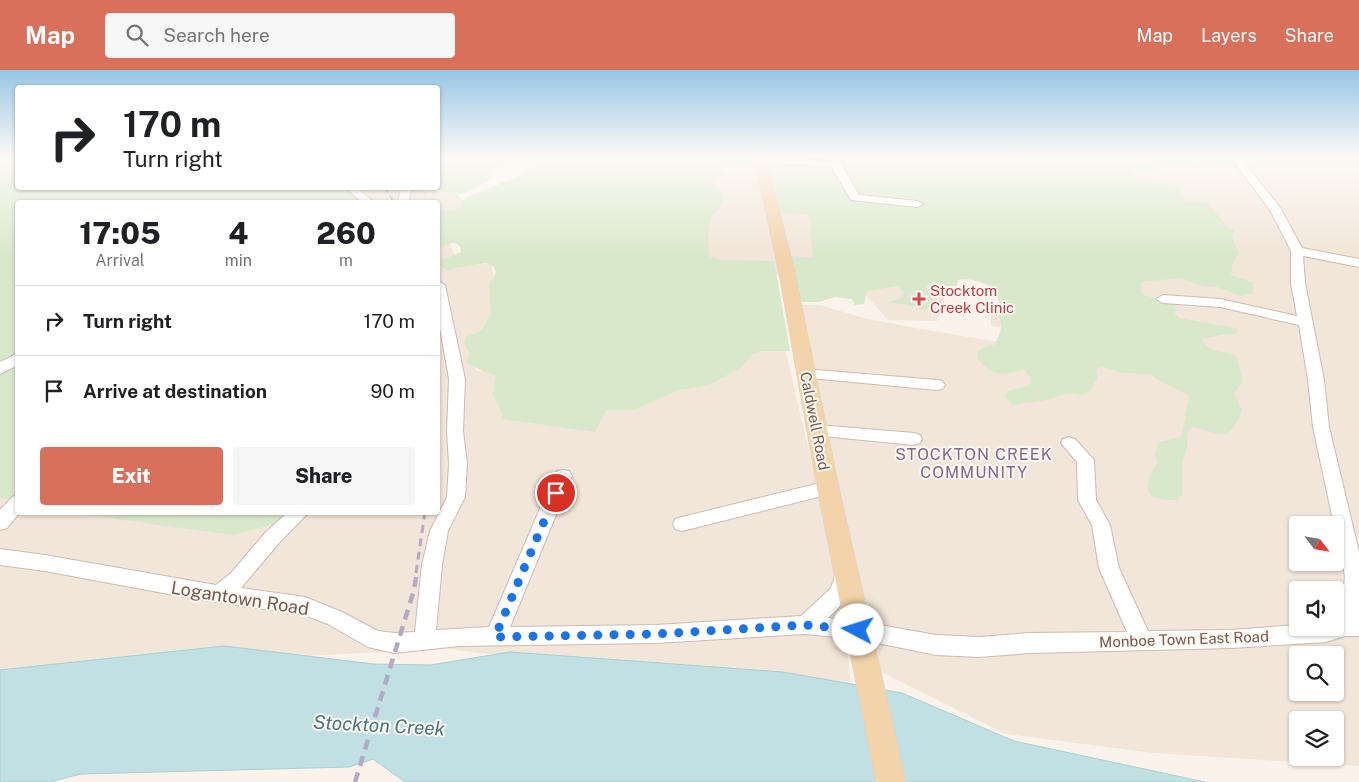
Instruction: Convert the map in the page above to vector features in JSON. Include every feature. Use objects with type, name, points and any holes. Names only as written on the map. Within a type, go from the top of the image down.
[{"type":"main road","name":"Caldwell Road","points":[[768,190],[788,273],[805,374],[818,430],[828,488],[847,568],[858,630],[872,684],[891,782]]},
{"type":"street","points":[[353,190],[365,200]]},
{"type":"street","points":[[851,190],[855,198],[917,204]]},
{"type":"street","name":"Monboe Town East Road","points":[[858,630],[936,645],[979,647],[1029,643],[1231,639],[1326,633],[1352,627],[1355,576],[1321,427],[1316,380],[1298,283],[1296,251],[1275,209],[1261,190]]},
{"type":"street","points":[[1296,251],[1359,263]]},
{"type":"street","points":[[424,640],[432,565],[439,531],[456,497],[458,464],[455,431],[457,379],[440,294]]},
{"type":"street","points":[[1163,299],[1220,304],[1305,322]]},
{"type":"street","points":[[0,369],[15,360]]},
{"type":"street","points":[[805,374],[937,385]]},
{"type":"street","points":[[818,430],[914,438]]},
{"type":"street","points":[[1069,443],[1084,460],[1087,500],[1101,525],[1109,568],[1142,642]]},
{"type":"street","points":[[495,637],[563,476]]},
{"type":"street","points":[[682,524],[828,488]]},
{"type":"street","points":[[0,523],[15,506]]},
{"type":"street","points":[[220,593],[238,579],[272,538],[297,515]]},
{"type":"street","name":"Logantown Road","points":[[0,557],[305,606],[335,618],[375,640],[394,643],[458,637],[656,634],[805,625],[858,630]]},
{"type":"street","points":[[805,625],[832,602],[840,592],[847,568]]},
{"type":"shaded area","points":[[277,190],[424,190],[428,195],[453,190],[472,210],[440,223],[440,200],[303,200]]},
{"type":"shaded area","points":[[591,190],[993,190],[973,213],[937,321],[888,320],[863,292],[782,276],[686,268]]},
{"type":"shaded area","points":[[1097,190],[1359,190],[1359,766],[1344,765],[1344,711],[1289,711],[1289,762],[1153,753],[1006,734],[879,671],[795,305],[819,305],[868,319],[1089,357],[1079,334],[991,326],[991,310],[1021,288]]},
{"type":"shaded area","points":[[440,228],[461,265],[491,264],[503,322],[465,344],[477,371],[503,369],[623,351],[785,349],[841,588],[851,687],[652,673],[447,649],[0,671],[0,319],[15,480],[15,515],[440,515]]},
{"type":"green space","points":[[0,190],[350,190],[357,200],[15,200],[15,502],[0,498]]},
{"type":"green space","points":[[440,190],[472,190],[462,194]]},
{"type":"green space","points":[[484,190],[719,190],[723,195],[723,202],[712,216],[710,224],[708,238],[710,257],[722,260],[774,261],[790,351],[761,351],[752,355],[740,368],[709,385],[679,390],[633,410],[606,410],[595,432],[502,419],[503,416],[493,394],[496,375],[467,363],[469,353],[464,343],[466,337],[482,330],[491,314],[489,284],[496,273],[494,267],[486,263],[454,268],[449,271],[440,265],[442,260],[461,252],[460,246],[454,243],[440,247],[440,211],[451,211],[461,207],[461,202],[465,198]]},
{"type":"green space","points":[[775,190],[1179,190],[1186,201],[1208,203],[1227,227],[1235,230],[1232,237],[1239,253],[1232,266],[1231,275],[1254,283],[1253,294],[1241,296],[1217,287],[1203,286],[1180,278],[1141,282],[1141,291],[1143,295],[1174,302],[1176,304],[1175,314],[1179,318],[1236,328],[1238,331],[1235,334],[1202,339],[1212,349],[1236,356],[1243,382],[1234,393],[1242,410],[1238,420],[1229,432],[1224,433],[1193,427],[1188,430],[1187,446],[1182,464],[1182,494],[1178,500],[1166,500],[1152,496],[1148,492],[1148,486],[1149,479],[1158,462],[1155,454],[1156,450],[1160,442],[1175,439],[1182,435],[1189,396],[1160,381],[1151,374],[1123,373],[1101,366],[1096,370],[1097,379],[1090,391],[1082,395],[1067,393],[1047,400],[1013,405],[1007,400],[1005,395],[1008,391],[1029,386],[1031,379],[1029,376],[1024,370],[1004,374],[996,373],[984,366],[978,359],[978,352],[982,348],[994,345],[1000,332],[1001,325],[997,312],[1001,309],[995,288],[968,279],[958,280],[957,286],[926,286],[935,304],[932,308],[922,310],[907,304],[888,303],[903,297],[904,293],[898,286],[867,291],[864,304],[855,305],[852,299],[835,297],[819,302],[801,302],[791,256],[811,258],[813,256],[810,229],[812,226],[807,214],[781,213]]},
{"type":"green space","points":[[87,515],[297,515],[291,520],[232,535]]},
{"type":"water","name":"Stockton Creek","points":[[224,646],[374,664],[430,665],[510,652],[783,672],[902,693],[1014,741],[1205,782],[405,782],[373,759],[349,767],[81,774],[49,782],[0,782],[0,670]]},
{"type":"railway","points":[[386,190],[393,200]]},
{"type":"railway","points":[[416,573],[425,515]]},
{"type":"railway","points":[[355,782],[414,590],[417,571]]},
{"type":"place","name":"Stocktom Creek Clinic","points":[[919,299]]},
{"type":"district","name":"STOCKTON CREEK COMMUNITY","points":[[974,463]]},
{"type":"route","points":[[556,493],[495,637],[656,634],[805,625],[858,630]]}]
